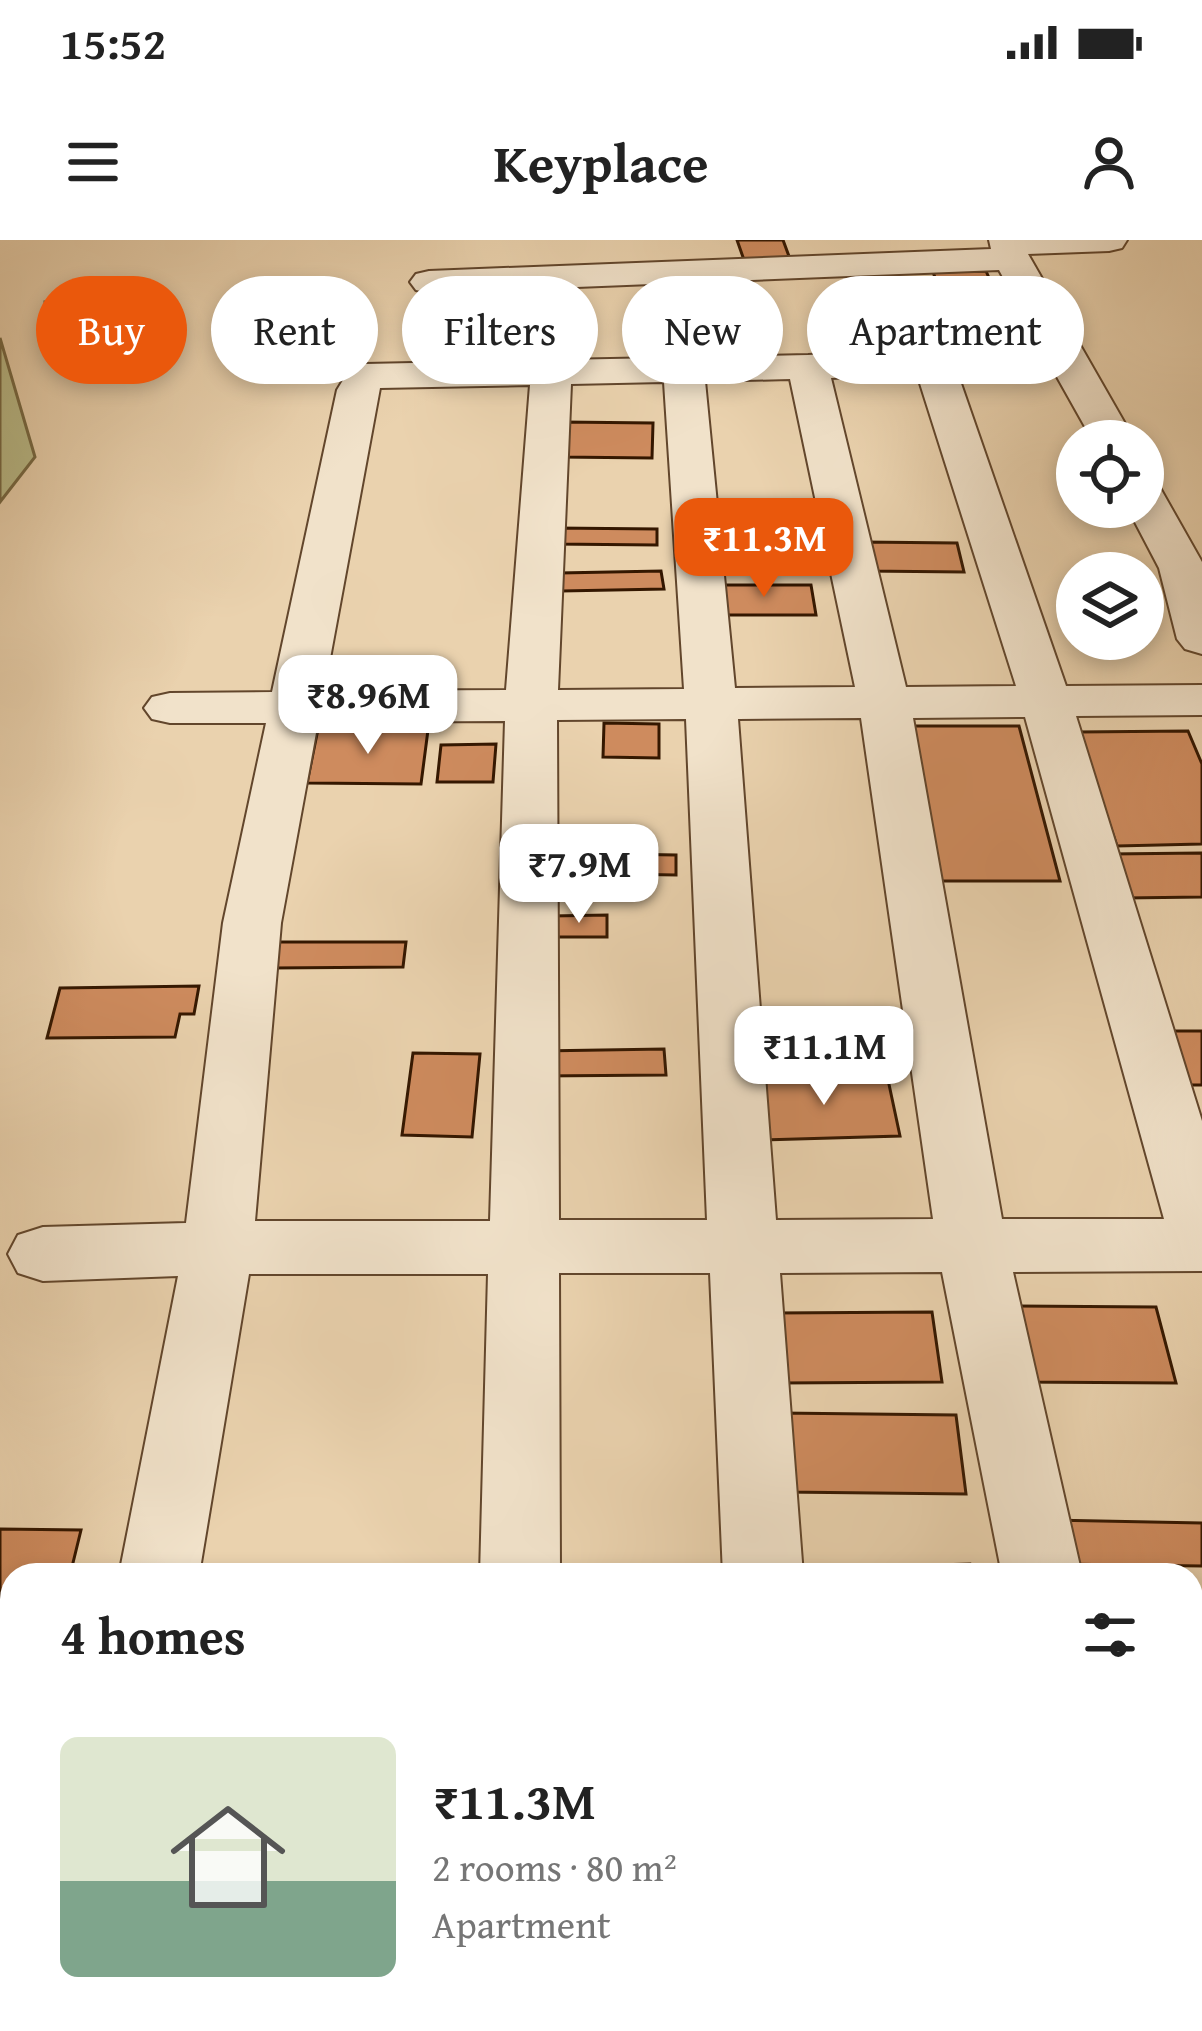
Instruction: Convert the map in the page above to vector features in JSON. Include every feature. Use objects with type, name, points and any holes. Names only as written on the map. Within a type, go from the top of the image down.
[{"type":"street","points":[[531,276],[1109,240]]},
{"type":"street","points":[[1009,248],[1024,276]]},
{"type":"street","points":[[161,1563],[218,1248],[252,923],[292,707],[358,390],[365,376],[402,375]]},
{"type":"street","points":[[520,1563],[531,706],[550,384]]},
{"type":"street","points":[[684,384],[711,704],[762,1563]]},
{"type":"street","points":[[812,384],[884,702],[973,1247],[1039,1563]]},
{"type":"street","points":[[941,384],[1046,701],[1202,1232]]},
{"type":"street","points":[[1084,384],[1103,420]]},
{"type":"street","points":[[1164,526],[1192,569],[1202,640]]},
{"type":"street","points":[[170,708],[1202,700]]},
{"type":"street","points":[[44,1254],[218,1248],[1202,1245]]},
{"type":"green space","points":[[0,338],[35,457],[0,502]]},
{"type":"building","points":[[737,240],[783,240],[790,259],[744,260]]},
{"type":"building","points":[[986,271],[988,276],[934,276],[933,272]]},
{"type":"building","points":[[563,422],[653,423],[652,458],[561,457]]},
{"type":"building","points":[[555,528],[657,529],[657,545],[553,544]]},
{"type":"building","points":[[862,542],[957,543],[964,572],[866,571]]},
{"type":"building","points":[[661,571],[664,589],[562,591],[560,573]]},
{"type":"building","points":[[713,585],[811,585],[816,615],[716,615]]},
{"type":"building","points":[[604,723],[659,724],[659,758],[603,757]]},
{"type":"building","points":[[905,726],[1019,726],[1060,881],[934,881]]},
{"type":"building","points":[[318,729],[428,730],[421,784],[307,783]]},
{"type":"building","points":[[1188,731],[1202,764],[1202,844],[1117,846],[1078,732]]},
{"type":"building","points":[[496,744],[493,782],[437,782],[441,745]]},
{"type":"building","points":[[555,853],[676,855],[676,875],[554,873]]},
{"type":"building","points":[[1202,853],[1202,897],[1125,898],[1110,854]]},
{"type":"building","points":[[607,915],[607,937],[551,937],[551,916]]},
{"type":"building","points":[[277,942],[406,942],[403,967],[273,968]]},
{"type":"building","points":[[199,986],[194,1014],[180,1014],[175,1037],[47,1038],[60,988]]},
{"type":"building","points":[[1163,1031],[1202,1031],[1202,1085],[1179,1085]]},
{"type":"building","points":[[664,1049],[666,1075],[540,1076],[540,1051]]},
{"type":"building","points":[[413,1053],[480,1054],[472,1137],[402,1135]]},
{"type":"building","points":[[887,1075],[900,1136],[759,1140],[751,1079]]},
{"type":"building","points":[[1004,1306],[1156,1307],[1176,1383],[1018,1382]]},
{"type":"building","points":[[932,1312],[942,1382],[781,1383],[775,1313]]},
{"type":"building","points":[[779,1413],[956,1415],[966,1494],[784,1492]]},
{"type":"building","points":[[1049,1520],[1202,1523],[1202,1563],[1056,1563]]},
{"type":"building","points":[[0,1529],[81,1530],[73,1563],[0,1563]]}]
